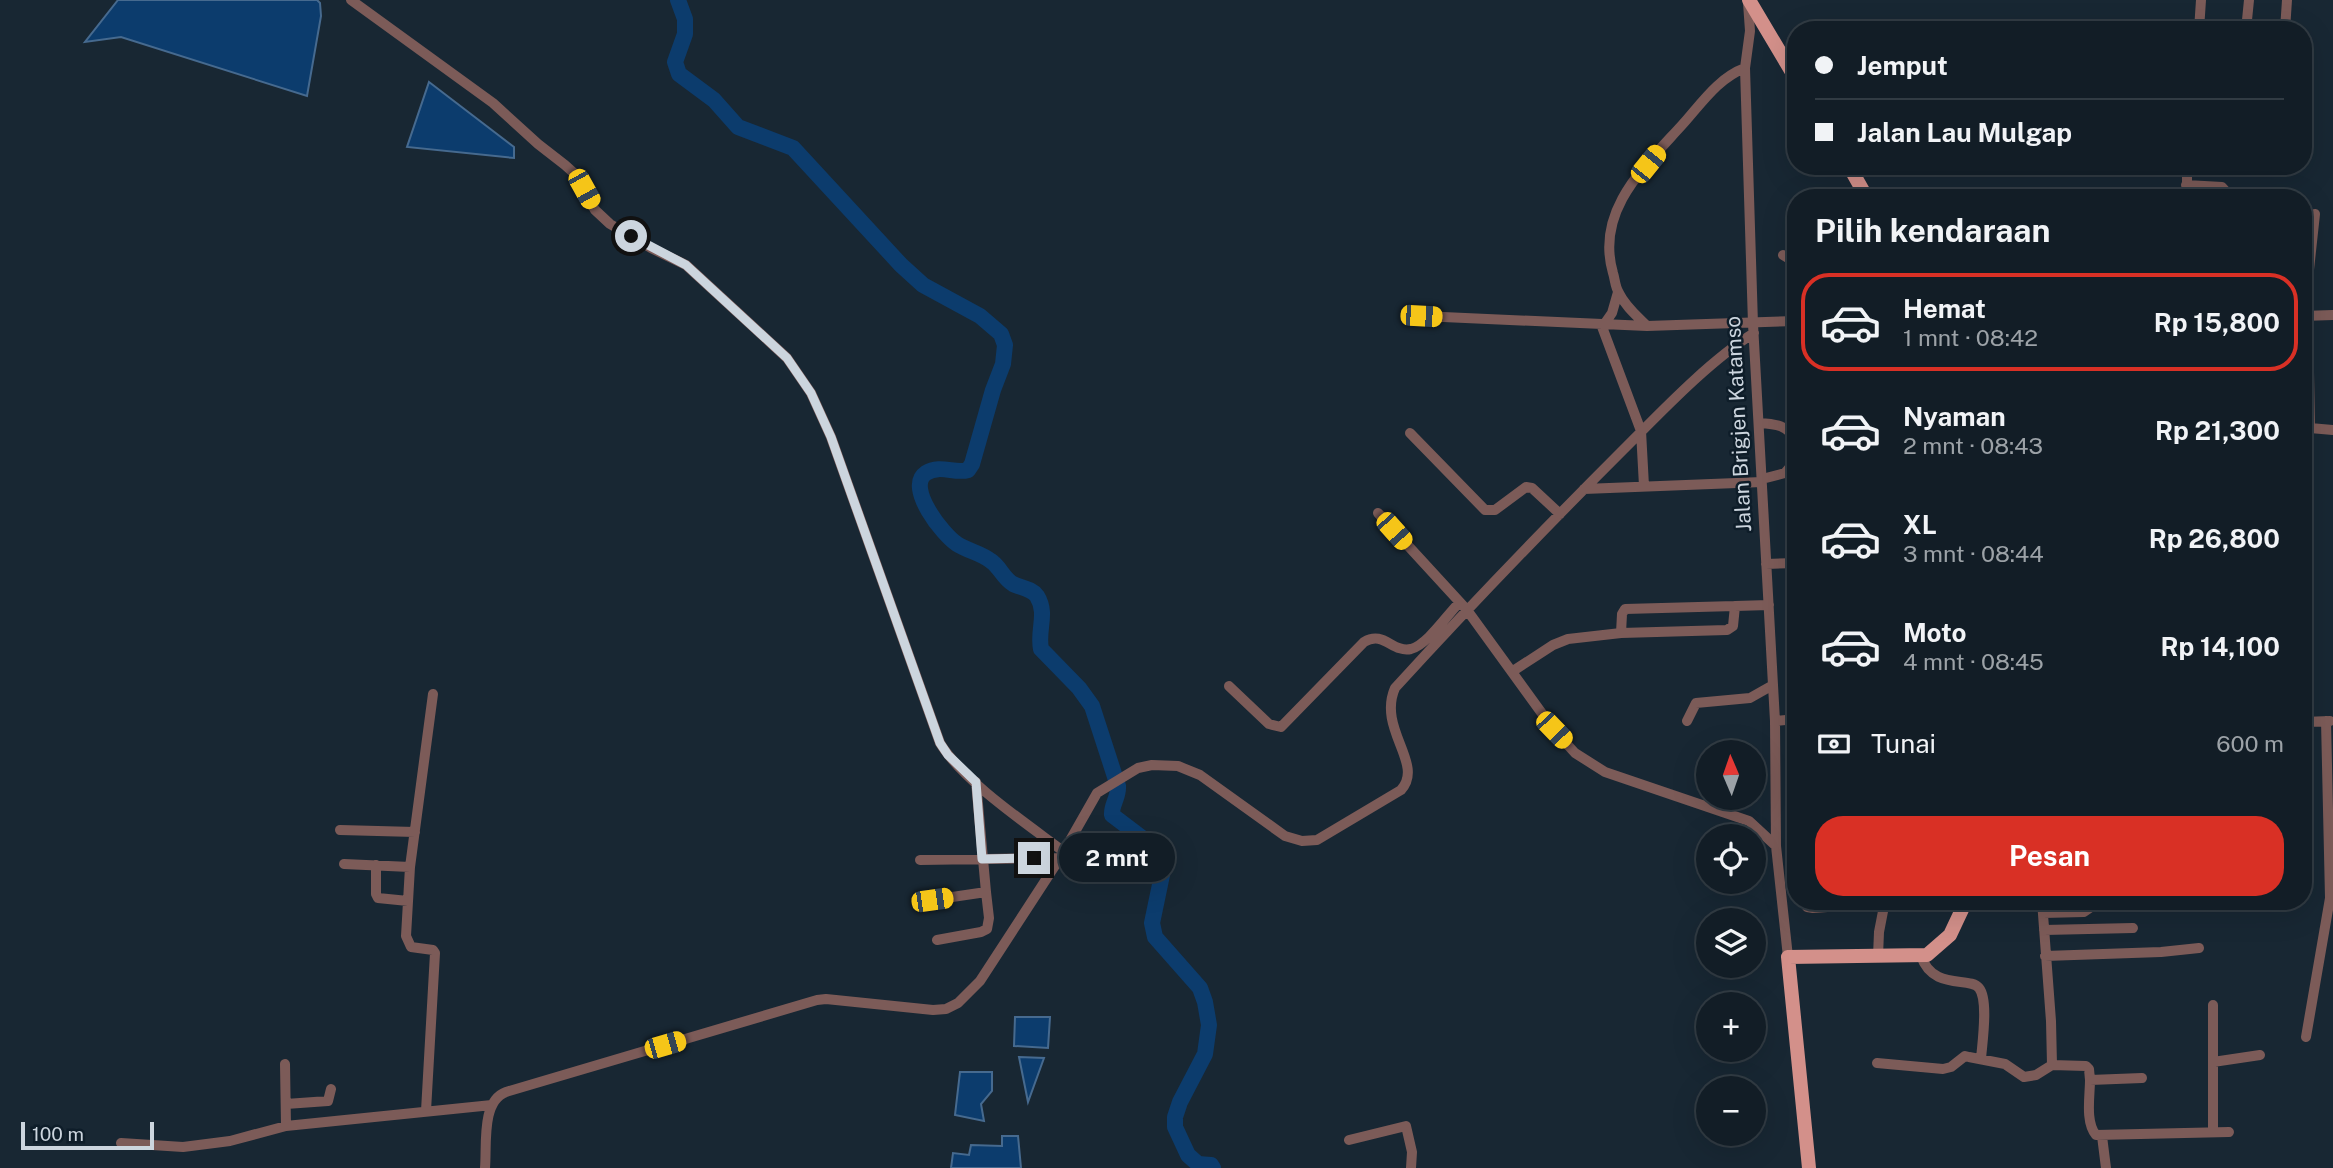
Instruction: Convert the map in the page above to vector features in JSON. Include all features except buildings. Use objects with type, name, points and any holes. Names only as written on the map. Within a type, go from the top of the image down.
[{"type":"main road","points":[[1748,0],[1787,64]]},
{"type":"main road","points":[[1809,1168],[1788,957],[1921,956],[1935,949],[1950,934],[1962,910]]},
{"type":"street","points":[[351,0],[493,103],[575,174],[595,210],[610,224],[686,265],[787,358],[811,393],[831,437],[940,743],[948,755],[976,782],[1062,854]]},
{"type":"street","name":"Jalan Brigjen Katamso","points":[[1748,0],[1750,31],[1745,68],[1754,328],[1775,721],[1776,846],[1788,957]]},
{"type":"street","points":[[2200,21],[2201,0]]},
{"type":"street","points":[[2247,21],[2249,0]]},
{"type":"street","points":[[2286,21],[2287,0]]},
{"type":"street","points":[[1647,326],[1629,309],[1618,292],[1608,243],[1613,214],[1619,201],[1663,146],[1726,78],[1745,68]]},
{"type":"street","points":[[2186,175],[2186,189]]},
{"type":"street","points":[[2186,186],[2224,189]]},
{"type":"street","points":[[2312,245],[2315,214]]},
{"type":"street","points":[[1783,255],[1787,257]]},
{"type":"street","points":[[1603,323],[1612,313],[1618,292]]},
{"type":"street","points":[[2312,316],[2333,315]]},
{"type":"street","points":[[1421,316],[1754,328],[1787,322]]},
{"type":"street","points":[[1603,323],[1642,431],[1644,486]]},
{"type":"street","points":[[1229,686],[1269,724],[1281,726],[1364,642],[1373,637],[1411,649],[1423,642],[1560,514],[1642,431],[1754,328]]},
{"type":"street","points":[[1759,424],[1779,425],[1787,429]]},
{"type":"street","points":[[2312,428],[2333,430]]},
{"type":"street","points":[[1410,433],[1485,510],[1494,510],[1526,487],[1532,488],[1560,514]]},
{"type":"street","points":[[1584,489],[1762,480],[1787,472]]},
{"type":"street","points":[[1378,513],[1463,606],[1554,730],[1588,763],[1605,772],[1749,821],[1776,846]]},
{"type":"street","points":[[1766,564],[1787,563]]},
{"type":"street","points":[[1621,633],[1622,614],[1625,609],[1769,605]]},
{"type":"street","points":[[485,1168],[492,1105],[497,1097],[506,1092],[817,1000],[933,1010],[951,1007],[970,993],[980,981],[1062,854],[1097,793],[1138,768],[1166,764],[1188,769],[1285,836],[1302,841],[1317,840],[1406,785],[1409,772],[1390,719],[1390,699],[1395,688],[1463,606]]},
{"type":"street","points":[[1513,671],[1553,645],[1568,639],[1621,633],[1727,629],[1733,626],[1735,606]]},
{"type":"street","points":[[1687,721],[1696,704],[1750,698],[1773,685]]},
{"type":"street","points":[[426,1111],[435,953],[433,950],[411,947],[406,936],[411,867],[433,694]]},
{"type":"street","points":[[1775,721],[1787,720]]},
{"type":"street","points":[[2306,1037],[2330,898],[2330,721],[2312,722]]},
{"type":"street","points":[[937,940],[981,932],[986,929],[989,918],[976,782]]},
{"type":"street","points":[[1776,806],[1787,806]]},
{"type":"street","points":[[340,830],[415,832]]},
{"type":"street","points":[[920,860],[1062,854]]},
{"type":"street","points":[[344,864],[411,867]]},
{"type":"street","points":[[376,865],[378,898],[408,901]]},
{"type":"street","points":[[932,900],[986,892]]},
{"type":"street","points":[[1878,956],[1883,910]]},
{"type":"street","points":[[2042,910],[2052,1065]]},
{"type":"street","points":[[2067,910],[2087,910]]},
{"type":"street","points":[[2044,930],[2133,928]]},
{"type":"street","points":[[2045,956],[2199,948]]},
{"type":"street","points":[[1921,956],[1927,970],[1947,980],[1979,988],[1984,1005],[1981,1059]]},
{"type":"street","points":[[2213,1005],[2213,1132]]},
{"type":"street","points":[[2213,1062],[2260,1055]]},
{"type":"street","points":[[1877,1063],[1943,1069],[1951,1067],[1965,1056],[2005,1064],[2024,1077],[2036,1075],[2052,1065],[2086,1066],[2090,1080],[2091,1129],[2096,1135],[2229,1132]]},
{"type":"street","points":[[285,1064],[286,1126]]},
{"type":"street","points":[[2090,1080],[2142,1078]]},
{"type":"street","points":[[286,1104],[328,1101],[331,1089]]},
{"type":"street","points":[[121,1143],[183,1147],[230,1141],[286,1126],[492,1105]]},
{"type":"street","points":[[1349,1140],[1406,1126],[1412,1152],[1410,1168]]},
{"type":"street","points":[[2102,1136],[2106,1168]]},
{"type":"water","points":[[118,0],[317,0],[320,3],[321,16],[307,96],[121,37],[85,42]]},
{"type":"water","points":[[429,82],[514,147],[514,158],[407,147]]},
{"type":"water","points":[[1015,1017],[1050,1017],[1048,1048],[1014,1046]]},
{"type":"water","points":[[1019,1057],[1044,1058],[1028,1102]]},
{"type":"water","points":[[960,1072],[992,1072],[992,1091],[981,1104],[984,1121],[955,1115]]},
{"type":"water","points":[[1002,1136],[1018,1136],[1021,1168],[951,1168],[953,1153],[969,1155],[971,1145],[1002,1146]]},
{"type":"waterway","points":[[678,0],[685,19],[685,34],[675,62],[679,74],[714,100],[738,127],[793,148],[901,265],[923,285],[980,316],[1001,334],[1005,345],[1003,364],[972,464],[968,470],[963,471],[931,470],[921,480],[920,489],[928,510],[951,539],[987,558],[1010,582],[1037,596],[1042,609],[1041,649],[1079,688],[1092,706],[1118,786],[1112,815],[1141,837],[1159,858],[1162,875],[1152,923],[1155,937],[1200,988],[1209,1025],[1205,1054],[1180,1102],[1175,1127],[1188,1155],[1198,1164],[1211,1165],[1213,1168]]},
{"type":"route","points":[[631,236],[686,265],[787,358],[811,393],[831,437],[940,743],[948,755],[976,782],[982,859],[1034,858]]}]
